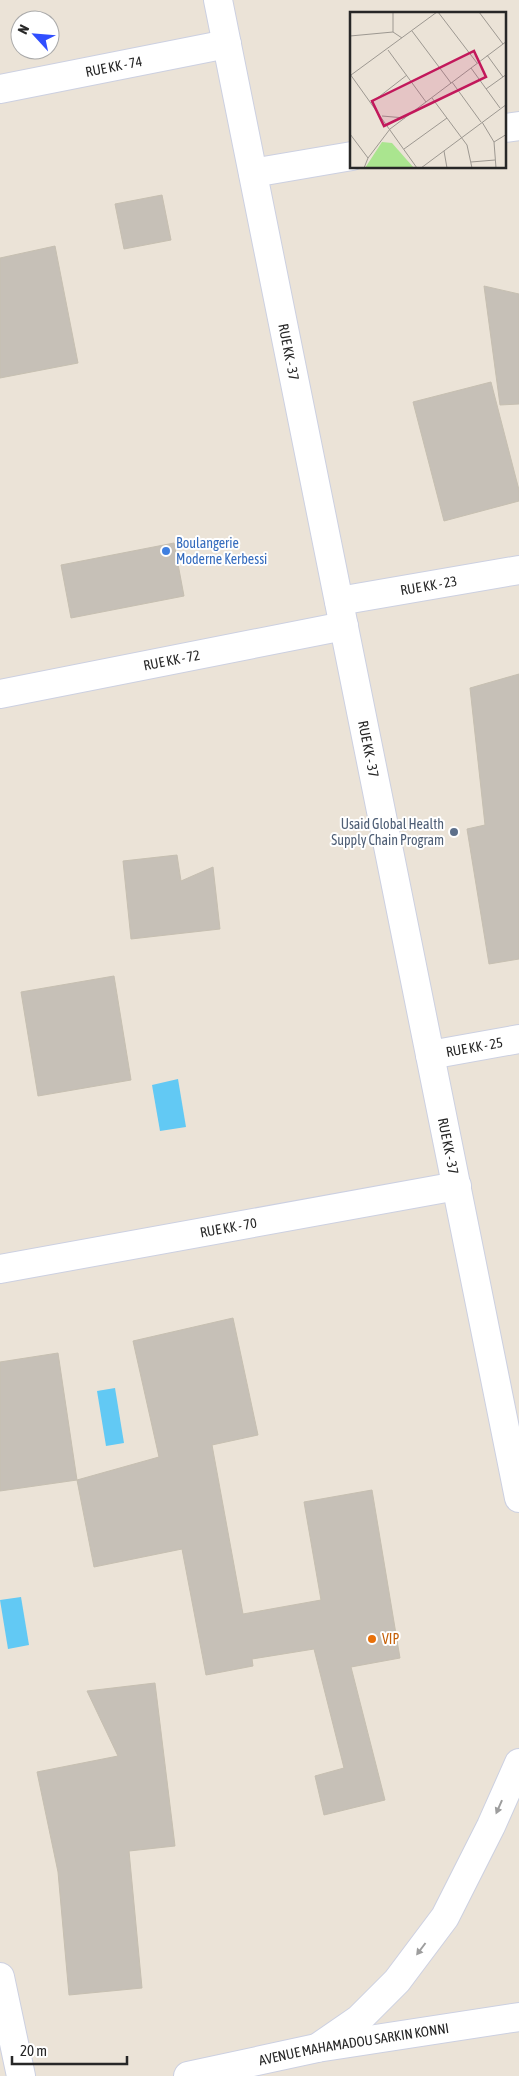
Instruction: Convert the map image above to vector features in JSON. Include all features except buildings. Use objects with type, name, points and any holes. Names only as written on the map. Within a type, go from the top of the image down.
[{"type":"street","name":"RUE KK - 37","points":[[218,0],[519,1498]]},
{"type":"street","name":"RUE KK - 74","points":[[0,89],[227,44]]},
{"type":"street","points":[[506,128],[519,126]]},
{"type":"street","points":[[253,173],[350,156]]},
{"type":"street","name":"RUE KK - 23","points":[[342,613],[519,570]]},
{"type":"street","name":"RUE KK - 72","points":[[0,694],[342,613]]},
{"type":"street","name":"RUE KK - 25","points":[[430,1055],[519,1039]]},
{"type":"street","name":"RUE KK - 70","points":[[0,1269],[457,1186]]},
{"type":"street","points":[[317,2048],[359,2019],[397,1981],[444,1917],[491,1826],[519,1763]]},
{"type":"street","points":[[0,1977],[21,2076]]},
{"type":"street","name":"AVENUE MAHAMADOU SARKIN KONNI","points":[[188,2076],[317,2048],[519,2017]]},
{"type":"water","points":[[178,1079],[186,1127],[160,1131],[152,1085]]},
{"type":"water","points":[[115,1388],[124,1443],[106,1446],[97,1391]]},
{"type":"water","points":[[21,1597],[29,1645],[8,1649],[0,1600]]},
{"type":"place","name":"Boulangerie Moderne Kerbessi","points":[[166,551]]},
{"type":"place","name":"Usaid Global Health Supply Chain Program","points":[[454,832]]},
{"type":"place","name":"VIP","points":[[372,1639]]}]
